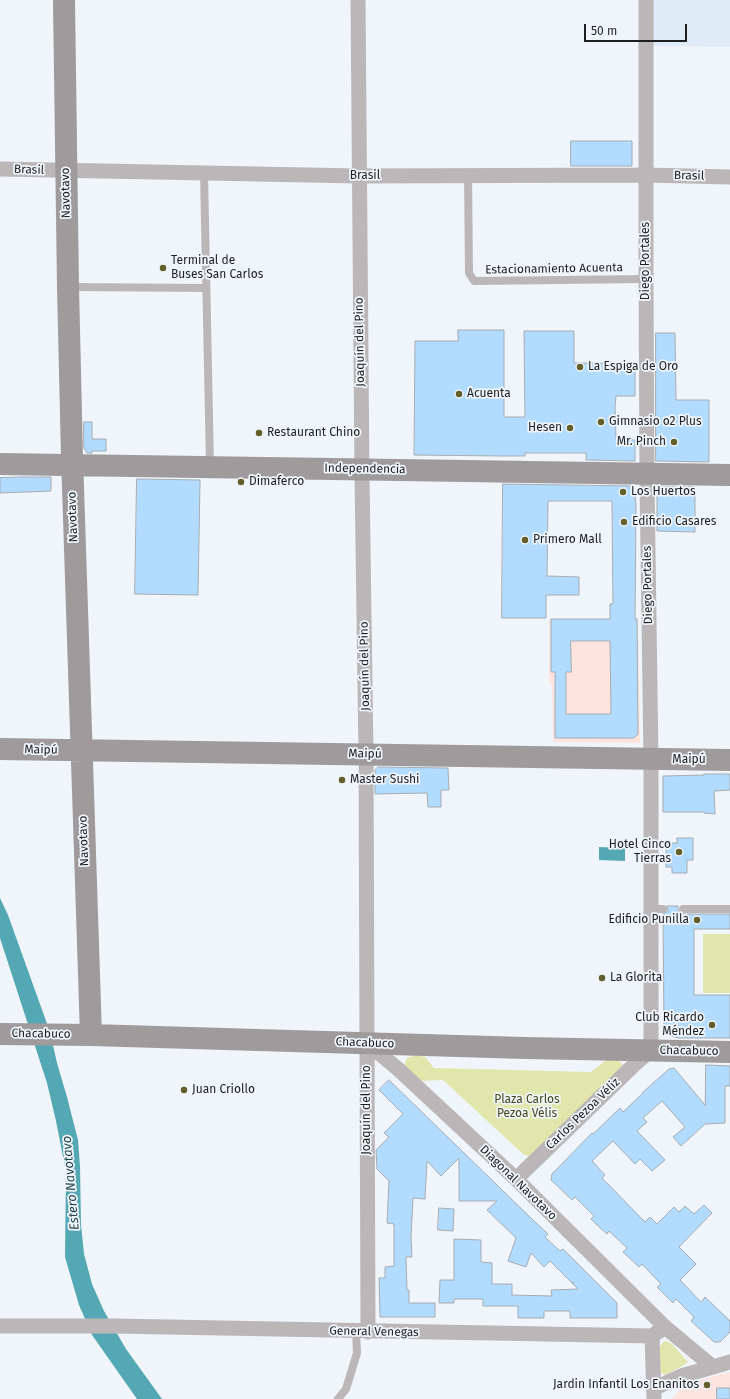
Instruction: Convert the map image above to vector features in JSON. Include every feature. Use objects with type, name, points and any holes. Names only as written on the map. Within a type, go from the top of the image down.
[{"type":"street","name":"Navotavo","points":[[64,0],[72,465],[91,1035]]},
{"type":"street","name":"Joaquín del Pino","points":[[358,0],[366,754],[367,1043],[362,1332]]},
{"type":"street","name":"Diego Portales","points":[[646,0],[647,474],[650,759],[657,909],[651,1050]]},
{"type":"street","name":"Brasil","points":[[0,170],[359,176],[646,175],[730,177]]},
{"type":"street","name":"Independencia","points":[[0,464],[730,475]]},
{"type":"street","name":"Maipú","points":[[0,749],[730,760]]},
{"type":"street","name":"Chacabuco","points":[[0,1034],[58,1034],[730,1052]]},
{"type":"street","name":"Diagonal Navotavo","points":[[367,1043],[398,1069],[516,1179],[665,1327]]},
{"type":"street","name":"Carlos Pezoa Véliz","points":[[516,1179],[651,1050]]},
{"type":"street","name":"General Venegas","points":[[0,1326],[114,1326],[362,1332],[652,1336]]},
{"type":"street","points":[[653,1394],[652,1336],[665,1327],[713,1367]]},
{"type":"street","points":[[653,1394],[681,1376],[730,1362]]},
{"type":"lane","points":[[204,173],[210,467]]},
{"type":"lane","name":"Estacionamiento Acuenta","points":[[468,176],[469,273],[474,281],[646,279]]},
{"type":"lane","points":[[68,287],[206,288]]},
{"type":"lane","points":[[683,909],[730,909]]},
{"type":"lane","points":[[338,1399],[346,1389],[362,1332]]},
{"type":"shaded area","points":[[653,0],[730,0],[730,47],[653,46]]},
{"type":"shaded area","points":[[638,619],[640,743],[553,742],[552,684],[549,683],[549,620]]},
{"type":"shaded area","name":"Jardin Infantil Los Enanitos","points":[[730,1372],[730,1399],[672,1399],[681,1388],[688,1383]]},
{"type":"green space","points":[[703,934],[730,934],[730,993],[703,993]]},
{"type":"green space","name":"Plaza Carlos Pezoa Vélis","points":[[416,1055],[425,1057],[434,1068],[591,1072],[609,1058],[615,1057],[623,1067],[529,1156],[523,1154],[443,1080],[418,1081],[403,1067],[407,1058]]},
{"type":"green space","points":[[666,1341],[672,1344],[688,1362],[665,1375],[659,1372],[659,1349],[663,1342]]},
{"type":"water","points":[[599,847],[625,848],[625,861],[599,860]]},
{"type":"water","name":"Estero Navotavo","points":[[0,898],[8,915],[50,1032],[78,1140],[81,1225],[84,1254],[92,1284],[104,1311],[126,1349],[162,1399],[137,1399],[92,1335],[79,1305],[65,1257],[66,1172],[47,1083],[0,938]]},
{"type":"building","points":[[571,141],[632,141],[632,166],[571,166]]},
{"type":"building","points":[[458,330],[504,330],[504,417],[525,417],[524,331],[574,331],[574,363],[635,363],[635,396],[616,396],[615,408],[616,439],[635,440],[635,461],[586,460],[586,453],[525,453],[525,456],[414,455],[415,341],[458,341]]},
{"type":"building","points":[[656,333],[675,333],[676,400],[709,400],[709,462],[656,461]]},
{"type":"building","points":[[84,422],[92,422],[92,439],[106,439],[106,451],[92,451],[92,453],[87,453],[84,448]]},
{"type":"building","points":[[51,477],[51,491],[0,493],[0,478]]},
{"type":"building","points":[[137,479],[200,480],[198,595],[135,594]]},
{"type":"building","points":[[503,484],[634,487],[636,504],[635,619],[637,619],[638,734],[634,738],[555,738],[555,672],[551,672],[551,619],[610,619],[610,604],[613,604],[612,501],[548,501],[547,576],[579,577],[579,595],[546,595],[546,618],[502,618]],"holes":[[[571,641],[610,641],[611,714],[566,714],[566,672],[571,672]]]},
{"type":"building","points":[[659,486],[695,487],[695,532],[657,531],[657,488]]},
{"type":"building","points":[[378,767],[448,768],[449,790],[441,790],[441,807],[428,807],[427,793],[375,794],[375,770]]},
{"type":"building","points":[[730,774],[730,790],[714,791],[715,814],[704,812],[663,812],[663,776]]},
{"type":"building","name":"Hotel Cinco Tierras","points":[[677,838],[693,838],[693,860],[687,860],[687,873],[672,873],[672,867],[666,867],[666,843],[677,843]]},
{"type":"building","points":[[667,906],[678,906],[678,911],[683,914],[730,914],[730,929],[694,929],[694,995],[730,995],[730,1038],[678,1038],[671,1036],[664,1029],[663,914],[668,911]]},
{"type":"building","points":[[706,1065],[730,1066],[730,1086],[725,1086],[725,1123],[705,1124],[681,1146],[673,1137],[685,1127],[662,1101],[643,1118],[647,1122],[637,1131],[665,1160],[652,1171],[640,1159],[635,1164],[613,1141],[592,1161],[605,1175],[602,1178],[645,1222],[650,1217],[657,1224],[674,1207],[679,1212],[685,1206],[694,1214],[704,1205],[712,1213],[679,1247],[696,1264],[680,1280],[701,1302],[705,1297],[730,1321],[730,1332],[720,1342],[714,1342],[691,1321],[694,1317],[676,1299],[673,1303],[657,1287],[661,1284],[642,1264],[639,1267],[623,1252],[627,1248],[609,1231],[607,1234],[599,1227],[591,1219],[594,1216],[575,1197],[572,1200],[551,1180],[552,1174],[592,1133],[593,1134],[620,1108],[623,1112],[669,1069],[674,1068],[705,1105]]},
{"type":"building","points":[[389,1080],[548,1234],[545,1237],[560,1251],[563,1249],[617,1303],[617,1318],[570,1318],[570,1311],[544,1311],[544,1318],[518,1318],[518,1306],[483,1306],[483,1299],[454,1299],[454,1303],[439,1303],[440,1280],[454,1280],[454,1239],[481,1240],[481,1262],[492,1263],[492,1284],[512,1284],[512,1295],[552,1296],[551,1290],[578,1289],[572,1283],[574,1283],[571,1282],[550,1261],[544,1267],[531,1253],[526,1267],[508,1261],[516,1238],[487,1210],[497,1201],[459,1201],[459,1158],[441,1176],[427,1161],[425,1199],[413,1198],[411,1237],[412,1257],[406,1257],[409,1303],[435,1303],[435,1317],[380,1317],[379,1278],[385,1278],[385,1267],[394,1266],[394,1224],[387,1223],[389,1181],[377,1169],[376,1150],[389,1137],[384,1133],[403,1114],[379,1090]]},
{"type":"building","points":[[439,1208],[454,1209],[453,1231],[438,1230]]},
{"type":"building","points":[[717,1388],[730,1388],[730,1399],[717,1399]]},
{"type":"place","name":"Terminal de Buses San Carlos","points":[[163,268]]},
{"type":"place","name":"La Espiga de Oro","points":[[580,367]]},
{"type":"place","name":"Acuenta","points":[[459,394]]},
{"type":"place","name":"Gimnasio o2 Plus","points":[[601,422]]},
{"type":"place","name":"Hesen","points":[[570,428]]},
{"type":"place","name":"Restaurant Chino","points":[[259,433]]},
{"type":"place","name":"Mr. Pinch","points":[[674,442]]},
{"type":"place","name":"Dimaferco","points":[[241,482]]},
{"type":"place","name":"Los Huertos","points":[[623,492]]},
{"type":"place","name":"Edificio Casares","points":[[624,522]]},
{"type":"place","name":"Primero Mall","points":[[525,540]]},
{"type":"place","name":"Master Sushi","points":[[342,780]]},
{"type":"place","name":"Hotel Cinco Tierras","points":[[679,852]]},
{"type":"place","name":"Edificio Punilla","points":[[697,920]]},
{"type":"place","name":"La Glorita","points":[[602,978]]},
{"type":"place","name":"Club Ricardo Méndez","points":[[712,1025]]},
{"type":"place","name":"Juan Criollo","points":[[184,1090]]},
{"type":"place","name":"Jardin Infantil Los Enanitos","points":[[707,1385]]}]
